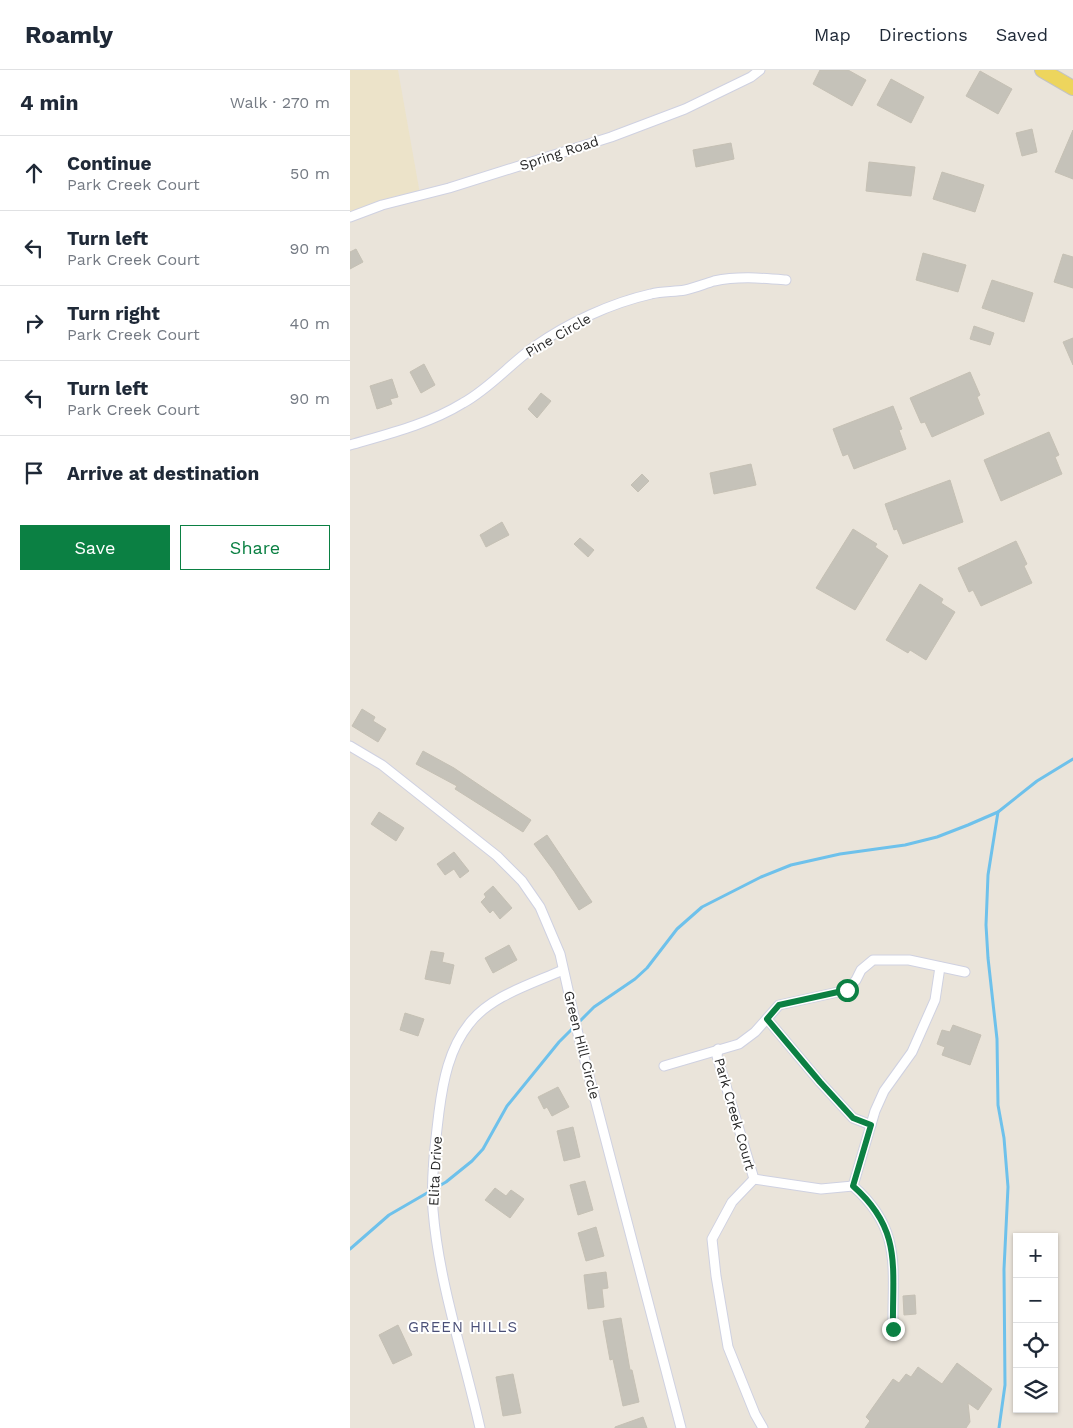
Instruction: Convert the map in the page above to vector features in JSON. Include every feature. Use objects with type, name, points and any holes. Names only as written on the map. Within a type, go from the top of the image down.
[{"type":"main road","points":[[1042,70],[1073,88]]},
{"type":"street","name":"Spring Road","points":[[350,217],[382,205],[449,188],[611,137],[685,109],[751,77],[760,70]]},
{"type":"street","name":"Pine Circle","points":[[350,445],[413,426],[463,404],[536,346],[600,311],[653,293],[685,290],[730,278],[751,277],[786,280]]},
{"type":"street","name":"Green Hill Circle","points":[[350,746],[382,765],[497,856],[522,881],[540,907],[560,954],[681,1428]]},
{"type":"street","name":"Park Creek Court","points":[[664,1066],[739,1044],[755,1032],[779,1005],[847,990],[856,980],[860,970],[873,960],[909,960],[965,972]]},
{"type":"street","points":[[893,1329],[892,1251],[887,1230],[879,1214],[853,1186],[871,1125],[884,1091],[912,1052],[935,1000],[940,967]]},
{"type":"street","name":"Elita Drive","points":[[480,1428],[442,1270],[433,1210],[433,1165],[443,1081],[455,1047],[469,1023],[485,1008],[504,997],[563,970]]},
{"type":"street","points":[[767,1019],[853,1118],[871,1125]]},
{"type":"street","name":"Park Creek Court","points":[[718,1049],[717,1056],[754,1179]]},
{"type":"street","name":"Park Creek Court","points":[[754,1179],[821,1189],[853,1186]]},
{"type":"street","name":"Park Creek Court","points":[[754,1179],[732,1202],[712,1239],[728,1347],[755,1414],[763,1428]]},
{"type":"shaded area","points":[[350,70],[398,70],[420,194],[350,214]]},
{"type":"building","points":[[820,70],[848,70],[866,80],[852,106],[813,84]]},
{"type":"building","points":[[980,71],[1012,89],[998,114],[966,96]]},
{"type":"building","points":[[891,79],[924,97],[911,123],[877,105]]},
{"type":"building","points":[[1032,129],[1037,152],[1022,156],[1016,133]]},
{"type":"building","points":[[1073,130],[1073,179],[1055,172]]},
{"type":"building","points":[[731,143],[734,159],[696,167],[693,150]]},
{"type":"building","points":[[869,162],[915,167],[911,196],[866,191]]},
{"type":"building","points":[[942,172],[984,185],[975,212],[933,199]]},
{"type":"building","points":[[356,249],[363,262],[350,269],[350,252]]},
{"type":"building","points":[[923,253],[966,265],[958,292],[916,280]]},
{"type":"building","points":[[1063,254],[1073,257],[1073,288],[1054,282]]},
{"type":"building","points":[[992,280],[1033,293],[1024,322],[982,308]]},
{"type":"building","points":[[974,326],[994,333],[990,345],[970,339]]},
{"type":"building","points":[[1073,338],[1073,365],[1063,342]]},
{"type":"building","points":[[424,364],[435,385],[421,393],[410,372]]},
{"type":"building","points":[[970,372],[980,395],[977,397],[984,414],[932,437],[925,422],[921,423],[910,398]]},
{"type":"building","points":[[392,379],[398,397],[390,399],[392,404],[377,409],[370,386]]},
{"type":"building","points":[[541,393],[551,401],[537,418],[528,409]]},
{"type":"building","points":[[893,406],[902,429],[899,430],[906,449],[854,469],[848,454],[843,456],[833,429]]},
{"type":"building","points":[[1049,432],[1059,455],[1055,457],[1062,474],[1001,501],[984,460]]},
{"type":"building","points":[[751,464],[756,485],[714,494],[710,473]]},
{"type":"building","points":[[642,474],[649,481],[638,492],[631,485]]},
{"type":"building","points":[[950,480],[963,522],[903,544],[897,529],[894,530],[885,504]]},
{"type":"building","points":[[502,522],[509,535],[486,547],[480,535]]},
{"type":"building","points":[[853,529],[877,544],[875,547],[888,556],[855,610],[816,588]]},
{"type":"building","points":[[580,538],[594,550],[588,557],[574,544]]},
{"type":"building","points":[[1016,541],[1027,564],[1024,566],[1032,583],[981,606],[973,590],[969,592],[958,568]]},
{"type":"building","points":[[920,584],[943,599],[941,603],[955,612],[926,660],[910,650],[908,653],[886,640]]},
{"type":"building","points":[[362,709],[375,717],[373,721],[386,729],[378,742],[352,726]]},
{"type":"building","points":[[423,751],[454,768],[531,820],[523,832],[455,789],[457,786],[416,764]]},
{"type":"building","points":[[379,812],[404,828],[396,841],[371,824]]},
{"type":"building","points":[[547,835],[592,902],[579,910],[534,844]]},
{"type":"building","points":[[454,852],[469,871],[460,878],[454,869],[445,875],[437,864]]},
{"type":"building","points":[[493,886],[512,908],[500,919],[493,910],[490,913],[481,902],[486,897],[484,894]]},
{"type":"building","points":[[509,945],[517,960],[493,973],[485,958]]},
{"type":"building","points":[[431,951],[444,953],[442,962],[454,965],[450,984],[425,979]]},
{"type":"building","points":[[405,1013],[424,1019],[418,1036],[400,1030]]},
{"type":"building","points":[[953,1025],[981,1035],[970,1065],[942,1055],[945,1047],[937,1044],[942,1030],[950,1032]]},
{"type":"building","points":[[558,1087],[569,1107],[552,1116],[547,1107],[544,1109],[538,1097]]},
{"type":"building","points":[[573,1127],[580,1157],[564,1161],[557,1131]]},
{"type":"building","points":[[585,1181],[593,1210],[578,1215],[570,1185]]},
{"type":"building","points":[[495,1188],[506,1196],[511,1190],[524,1199],[510,1218],[485,1200]]},
{"type":"building","points":[[596,1227],[604,1256],[586,1261],[578,1233]]},
{"type":"building","points":[[606,1272],[608,1288],[602,1289],[604,1307],[588,1309],[584,1275]]},
{"type":"building","points":[[915,1295],[916,1314],[904,1315],[903,1296]]},
{"type":"building","points":[[621,1318],[630,1370],[632,1370],[639,1402],[623,1406],[613,1359],[610,1360],[603,1321]]},
{"type":"building","points":[[398,1325],[412,1355],[393,1364],[379,1335]]},
{"type":"building","points":[[957,1363],[992,1389],[978,1410],[968,1403],[970,1422],[966,1428],[865,1428],[870,1421],[866,1417],[893,1379],[899,1383],[906,1374],[911,1377],[918,1367],[942,1384]]},
{"type":"building","points":[[513,1374],[521,1413],[503,1416],[496,1377]]},
{"type":"building","points":[[643,1417],[647,1428],[615,1428],[615,1427]]},
{"type":"waterway","points":[[350,1249],[389,1215],[446,1182],[472,1161],[483,1149],[507,1106],[559,1042],[594,1007],[635,979],[647,968],[677,929],[702,907],[761,877],[791,865],[840,854],[905,845],[937,837],[968,825],[998,812],[1037,781],[1073,759]]},
{"type":"waterway","points":[[998,812],[988,875],[986,925],[997,1039],[998,1105],[1004,1138],[1008,1187],[1004,1269],[1005,1385],[999,1428]]},
{"type":"district","name":"GREEN HILLS","points":[[463,1327]]},
{"type":"route","points":[[847,990],[779,1005],[767,1019],[853,1118],[871,1125],[853,1186],[879,1214],[887,1230],[892,1251],[893,1329]]}]
